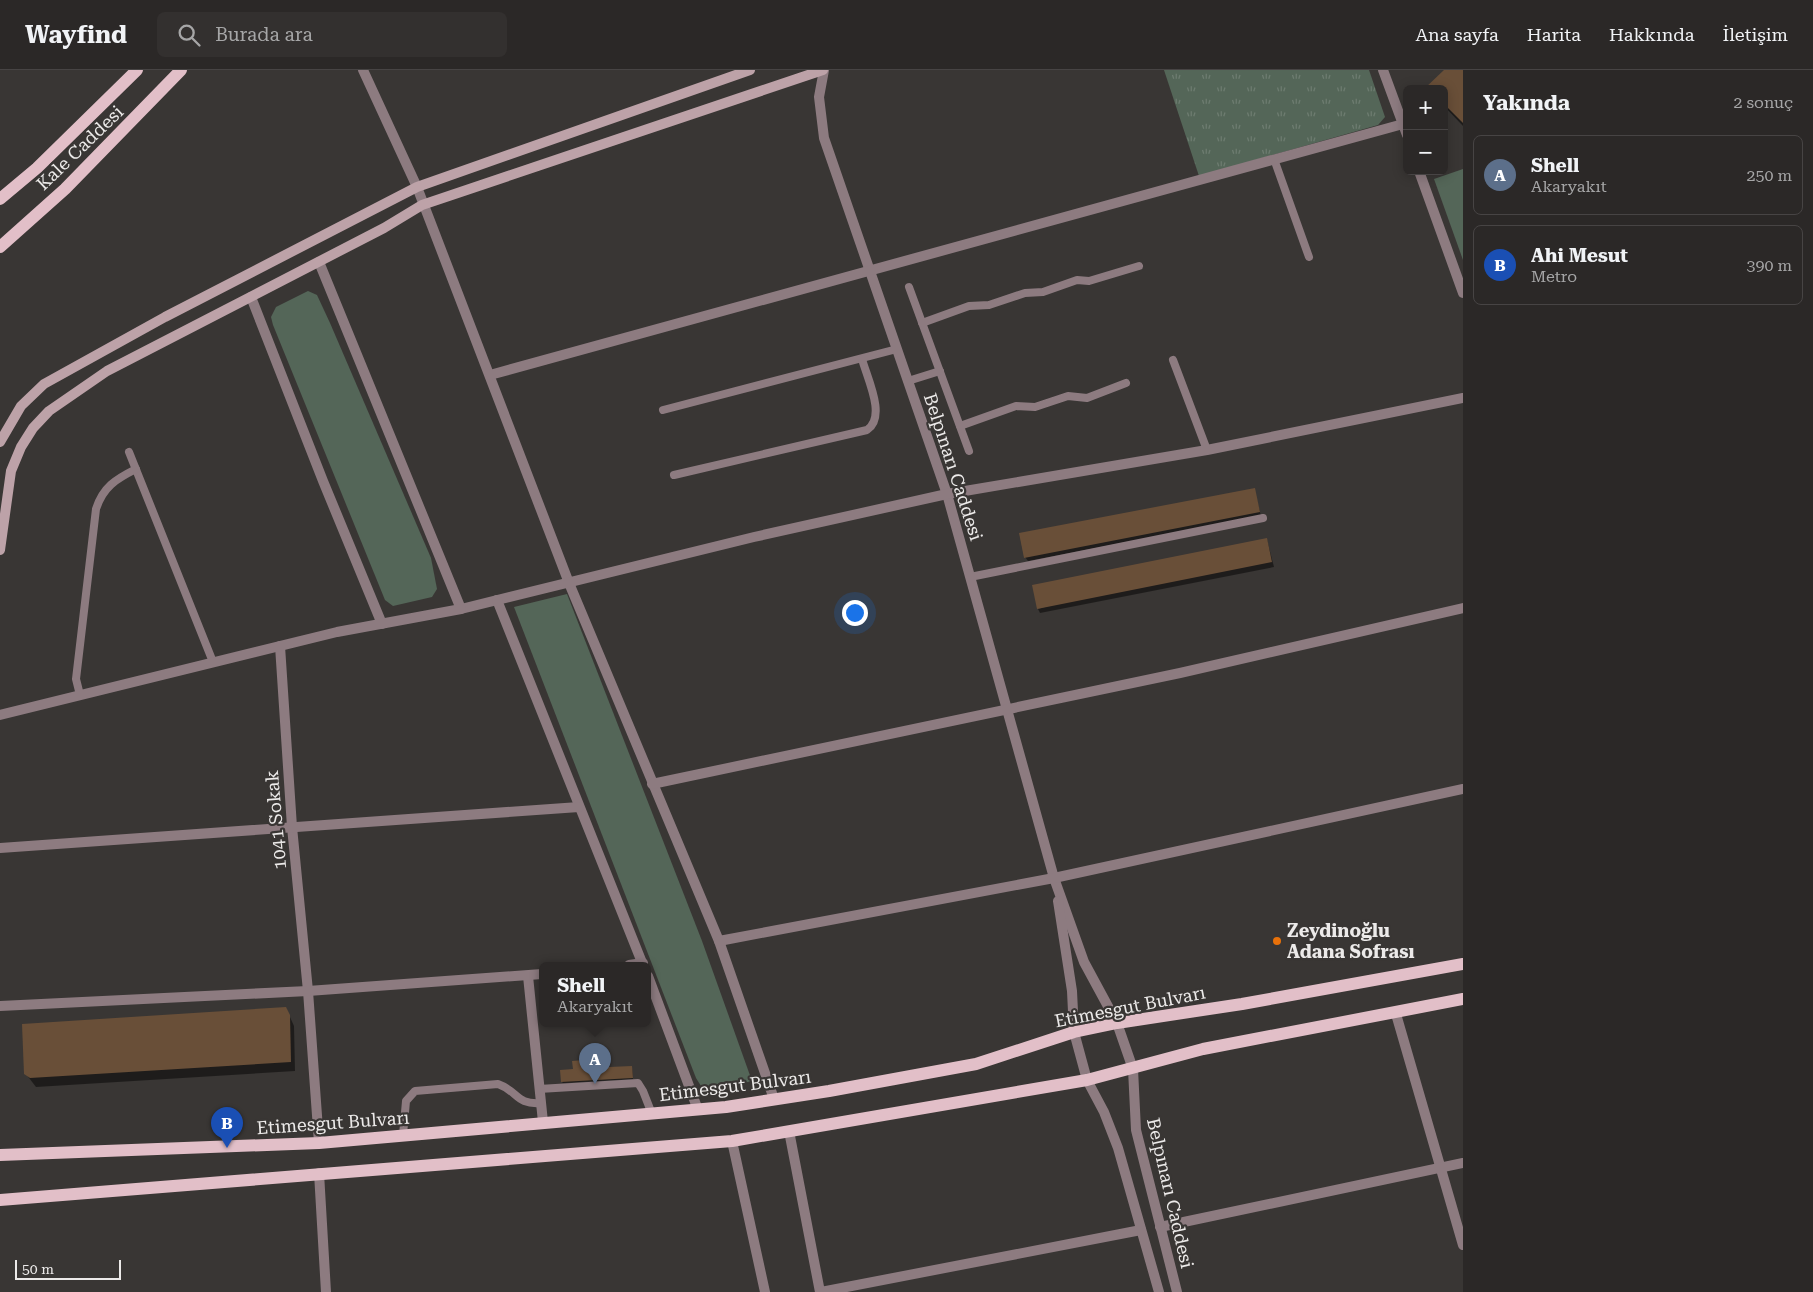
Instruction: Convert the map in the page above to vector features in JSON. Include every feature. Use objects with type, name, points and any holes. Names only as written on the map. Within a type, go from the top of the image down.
[{"type":"main road","name":"Kale Caddesi","points":[[0,199],[37,168],[137,70]]},
{"type":"main road","name":"Kale Caddesi","points":[[0,247],[65,189],[181,70]]},
{"type":"main road","points":[[0,442],[21,406],[44,384],[166,317],[417,187],[750,70]]},
{"type":"main road","points":[[0,550],[11,472],[21,447],[49,411],[107,371],[384,228],[422,205],[824,70]]},
{"type":"main road","name":"Etimesgut Bulvarı","points":[[0,1156],[319,1144],[543,1122],[698,1110],[829,1091],[976,1064],[1074,1032],[1117,1023],[1242,1004],[1463,964]]},
{"type":"main road","points":[[0,1200],[732,1141],[1087,1080],[1203,1049],[1396,1014],[1463,999]]},
{"type":"street","points":[[363,70],[417,187],[422,205],[490,375],[569,583],[719,942],[774,1099]]},
{"type":"street","name":"Belpınarı Caddesi","points":[[824,70],[819,97],[824,138],[948,494],[1054,878],[1088,970],[1117,1023],[1133,1069],[1136,1130],[1177,1292]]},
{"type":"street","points":[[490,375],[1403,124],[1383,70]]},
{"type":"street","points":[[1420,175],[1463,293]]},
{"type":"street","points":[[319,262],[462,609]]},
{"type":"street","points":[[251,297],[322,481],[382,624]]},
{"type":"street","points":[[0,715],[280,646],[462,609],[754,537],[948,494],[1207,450],[1463,398]]},
{"type":"street","points":[[497,600],[642,962]]},
{"type":"street","points":[[652,784],[1008,710],[1463,608]]},
{"type":"street","name":"1041 Sokak","points":[[280,646],[292,827],[308,991],[319,1144]]},
{"type":"street","points":[[719,942],[1054,878],[1463,789]]},
{"type":"street","points":[[0,848],[579,807]]},
{"type":"street","name":"Belpınarı Caddesi","points":[[1054,878],[1072,990],[1074,1032],[1087,1080],[1104,1112],[1118,1148],[1159,1292]]},
{"type":"street","points":[[0,1006],[308,991],[539,974]]},
{"type":"street","points":[[528,976],[543,1122]]},
{"type":"street","points":[[651,984],[698,1110]]},
{"type":"street","points":[[1396,1014],[1439,1168],[1463,1245]]},
{"type":"street","points":[[789,1131],[820,1292],[1141,1230]]},
{"type":"street","points":[[732,1141],[765,1292]]},
{"type":"street","points":[[1160,1227],[1463,1163]]},
{"type":"street","points":[[319,1173],[326,1292]]},
{"type":"lane","points":[[1274,159],[1309,257]]},
{"type":"lane","points":[[922,323],[969,306],[989,305],[1025,293],[1043,292],[1077,280],[1089,281],[1139,266]]},
{"type":"lane","points":[[909,287],[969,451]]},
{"type":"lane","points":[[663,410],[897,350]]},
{"type":"lane","points":[[674,475],[867,430],[874,424],[877,411],[862,359]]},
{"type":"lane","points":[[1173,360],[1207,450]]},
{"type":"lane","points":[[908,381],[940,371]]},
{"type":"lane","points":[[960,426],[1016,406],[1035,407],[1068,396],[1087,398],[1126,383]]},
{"type":"lane","points":[[130,452],[213,662]]},
{"type":"lane","points":[[80,695],[76,679],[96,509],[101,495],[110,484],[136,469]]},
{"type":"lane","points":[[970,576],[1263,518]]},
{"type":"lane","points":[[539,1088],[638,1083],[644,1090],[652,1114]]},
{"type":"lane","points":[[403,1135],[406,1102],[415,1092],[498,1084],[508,1089],[522,1102],[530,1104],[541,1103]]},
{"type":"green space","points":[[1164,70],[1369,70],[1385,117],[1378,125],[1199,176]]},
{"type":"green space","points":[[1463,169],[1463,260],[1434,179]]},
{"type":"green space","points":[[308,291],[317,295],[330,323],[431,558],[437,589],[432,597],[393,606],[385,600],[273,325],[271,317],[276,307]]},
{"type":"green space","points":[[567,594],[702,941],[752,1081],[709,1091],[701,1086],[696,1078],[514,607]]},
{"type":"building","points":[[1444,70],[1463,70],[1463,123],[1448,108],[1448,85],[1428,85]]},
{"type":"building","points":[[1255,488],[1260,512],[1024,558],[1019,533]]},
{"type":"building","points":[[1267,538],[1272,562],[1037,609],[1032,585]]},
{"type":"building","points":[[286,1007],[290,1015],[291,1062],[30,1078],[24,1074],[22,1024]]},
{"type":"building","points":[[608,1058],[609,1067],[632,1066],[633,1078],[561,1082],[560,1070],[573,1069],[572,1061]]},
{"type":"place","name":"Zeydinoğlu Adana Sofrası","points":[[1277,941]]},
{"type":"place","name":"Shell","points":[[595,1084]]},
{"type":"place","name":"Ahi Mesut","points":[[227,1148]]}]
